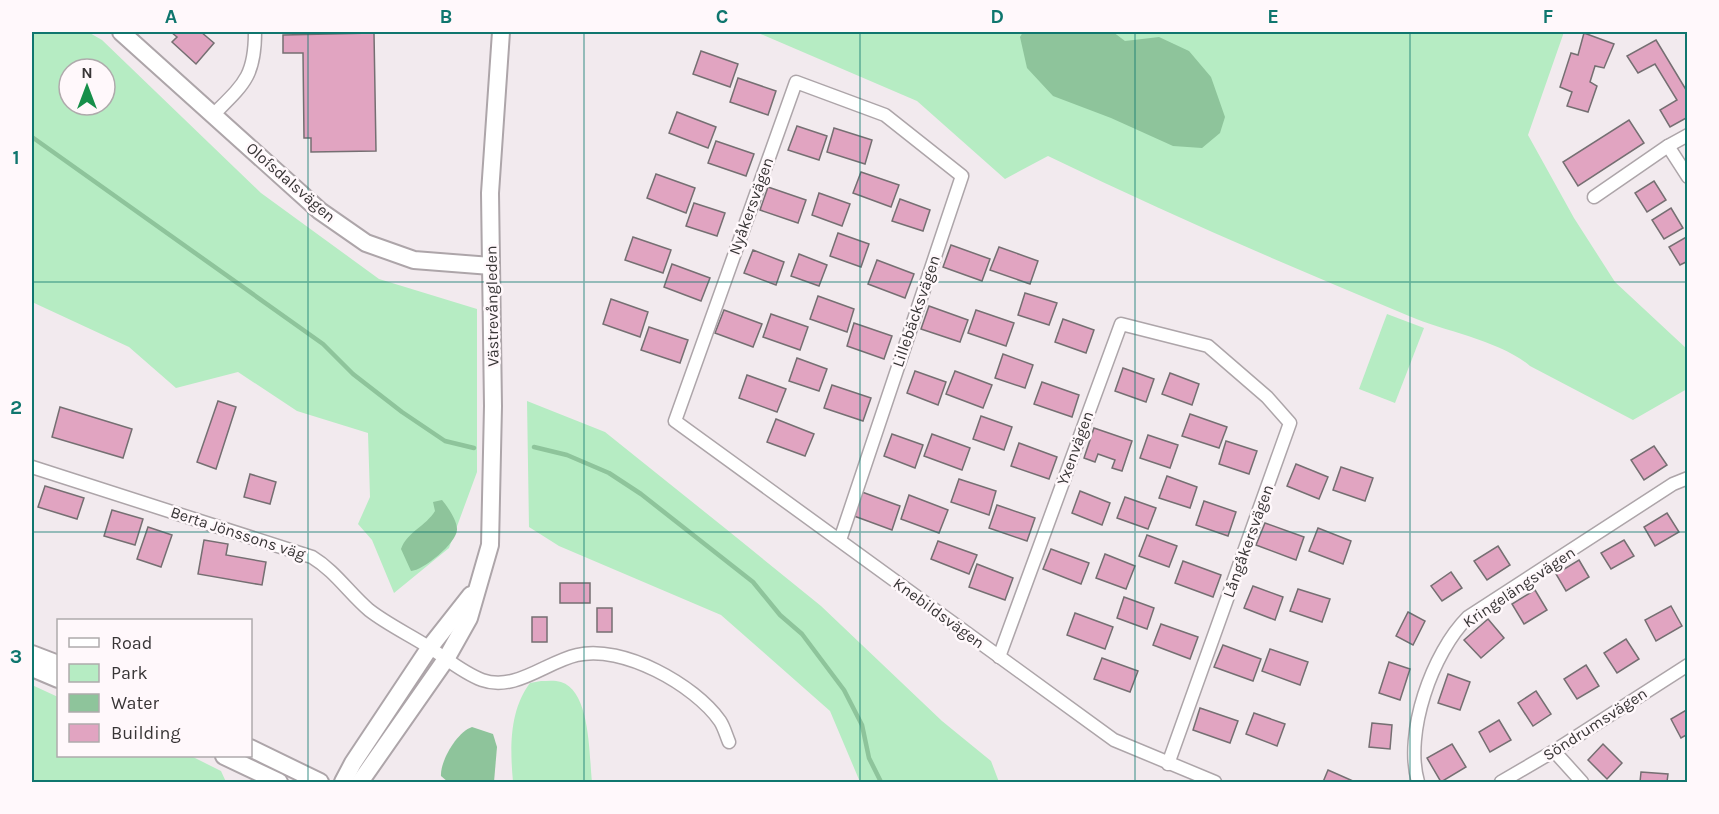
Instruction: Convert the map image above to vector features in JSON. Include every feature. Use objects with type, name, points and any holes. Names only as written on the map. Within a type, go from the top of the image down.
[{"type":"street","name":"Olofsdalsvägen","points":[[121,32],[320,211],[366,243],[414,260],[491,266]]},
{"type":"street","points":[[214,114],[246,82],[255,55],[255,32]]},
{"type":"street","name":"Västrevångleden","points":[[360,783],[446,659],[469,618],[489,553],[492,524],[490,193],[501,32]]},
{"type":"street","name":"Nyåkersvägen","points":[[675,421],[796,82],[885,115]]},
{"type":"street","name":"Lillebäcksvägen","points":[[840,540],[962,177],[885,115]]},
{"type":"street","points":[[1594,197],[1668,146],[1688,135]]},
{"type":"street","points":[[1668,146],[1688,177]]},
{"type":"street","name":"Yxenvägen","points":[[999,657],[1121,324],[1208,346]]},
{"type":"street","name":"Långåkersvägen","points":[[1168,764],[1290,423],[1267,397],[1208,346]]},
{"type":"street","name":"Knebildsvägen","points":[[675,421],[1114,740],[1215,783]]},
{"type":"street","name":"Berta Jönssons väg","points":[[32,467],[312,557],[326,565],[369,609],[471,675],[496,682],[523,678],[579,654],[620,656],[635,661],[675,681],[721,722],[729,742]]},
{"type":"street","name":"Kringelängsvägen","points":[[1418,783],[1413,752],[1415,728],[1427,690],[1445,648],[1456,630],[1468,617],[1673,484],[1688,478]]},
{"type":"street","name":"Västrevångleden","points":[[344,783],[352,764],[429,648],[462,608],[481,580]]},
{"type":"street","points":[[32,654],[57,664]]},
{"type":"street","name":"Söndrumsvägen","points":[[1501,783],[1554,752],[1688,665]]},
{"type":"street","points":[[32,668],[57,679]]},
{"type":"street","points":[[252,749],[317,780],[340,772],[352,764]]},
{"type":"street","points":[[1554,752],[1582,783]]},
{"type":"street","points":[[226,757],[279,783]]},
{"type":"street","points":[[373,763],[373,783]]},
{"type":"green space","points":[[32,32],[88,32],[102,40],[261,193],[379,279],[477,309],[477,472],[449,548],[394,593],[372,540],[358,524],[370,497],[368,433],[297,411],[238,372],[176,388],[129,347],[32,302]]},
{"type":"green space","points":[[756,32],[1564,32],[1528,135],[1574,218],[1615,282],[1687,349],[1687,389],[1633,420],[1530,366],[1503,349],[1424,322],[1318,278],[1182,219],[1048,156],[1005,179],[917,101]]},
{"type":"green space","points":[[1387,314],[1424,328],[1395,403],[1359,389]]},
{"type":"green space","points":[[527,401],[605,432],[731,533],[821,606],[942,721],[991,761],[999,782],[860,782],[830,711],[721,615],[559,546],[529,527]]},
{"type":"green space","points":[[561,682],[571,688],[578,698],[587,726],[592,782],[513,782],[512,731],[518,706],[530,683]]},
{"type":"green space","points":[[32,685],[57,697],[57,757],[193,757],[221,771],[226,782],[32,782]]},
{"type":"water","points":[[1023,32],[1113,32],[1125,41],[1159,37],[1189,51],[1211,77],[1225,117],[1220,133],[1202,148],[1173,146],[1111,118],[1053,96],[1027,68],[1020,37]]},
{"type":"water","points":[[442,500],[455,522],[456,535],[439,555],[411,571],[401,549],[408,538],[435,511],[433,502]]},
{"type":"water","points":[[472,727],[493,734],[497,747],[494,782],[448,782],[441,776],[446,755],[455,741]]},
{"type":"building","points":[[171,32],[201,32],[214,43],[196,64],[172,42],[177,37]]},
{"type":"building","points":[[374,33],[376,151],[311,152],[311,138],[304,138],[303,53],[283,53],[283,35]]},
{"type":"building","points":[[1584,33],[1614,44],[1604,68],[1595,66],[1590,82],[1597,86],[1588,112],[1567,106],[1572,92],[1560,87],[1571,53],[1578,55]]},
{"type":"building","points":[[1656,40],[1688,93],[1688,117],[1670,127],[1660,110],[1677,100],[1655,64],[1638,73],[1627,56]]},
{"type":"building","points":[[701,51],[738,64],[730,87],[693,74]]},
{"type":"building","points":[[738,78],[776,91],[768,115],[730,102]]},
{"type":"building","points":[[677,112],[716,127],[708,148],[669,133]]},
{"type":"building","points":[[1629,120],[1644,143],[1578,186],[1563,162]]},
{"type":"building","points":[[797,126],[827,136],[819,160],[788,150]]},
{"type":"building","points":[[834,128],[872,140],[865,164],[827,152]]},
{"type":"building","points":[[716,141],[754,154],[746,176],[708,163]]},
{"type":"building","points":[[861,172],[899,185],[891,207],[853,193]]},
{"type":"building","points":[[656,174],[695,188],[686,213],[647,198]]},
{"type":"building","points":[[1654,181],[1666,200],[1647,212],[1635,193]]},
{"type":"building","points":[[768,187],[806,200],[798,223],[760,210]]},
{"type":"building","points":[[819,193],[850,204],[842,226],[812,215]]},
{"type":"building","points":[[900,199],[930,210],[923,231],[892,221]]},
{"type":"building","points":[[694,203],[725,213],[717,236],[686,226]]},
{"type":"building","points":[[1671,208],[1683,228],[1664,239],[1652,220]]},
{"type":"building","points":[[838,233],[869,244],[861,267],[830,256]]},
{"type":"building","points":[[1688,236],[1688,261],[1680,265],[1669,247]]},
{"type":"building","points":[[633,237],[671,250],[663,273],[625,260]]},
{"type":"building","points":[[951,245],[990,259],[982,281],[943,267]]},
{"type":"building","points":[[999,247],[1038,261],[1030,284],[990,270]]},
{"type":"building","points":[[753,250],[784,262],[776,285],[744,273]]},
{"type":"building","points":[[799,254],[827,265],[819,286],[791,276]]},
{"type":"building","points":[[877,260],[914,274],[905,298],[868,284]]},
{"type":"building","points":[[672,264],[710,278],[701,301],[664,287]]},
{"type":"building","points":[[1025,293],[1057,303],[1049,325],[1018,315]]},
{"type":"building","points":[[818,296],[854,309],[847,332],[810,319]]},
{"type":"building","points":[[611,299],[648,312],[640,337],[603,324]]},
{"type":"building","points":[[929,306],[968,320],[960,342],[921,329]]},
{"type":"building","points":[[724,310],[762,324],[753,347],[715,333]]},
{"type":"building","points":[[976,310],[1014,323],[1006,346],[968,333]]},
{"type":"building","points":[[771,314],[808,327],[800,350],[763,337]]},
{"type":"building","points":[[1063,319],[1094,330],[1086,353],[1055,342]]},
{"type":"building","points":[[854,323],[892,336],[884,359],[847,346]]},
{"type":"building","points":[[649,327],[688,340],[680,363],[641,350]]},
{"type":"building","points":[[1003,354],[1033,365],[1025,388],[995,378]]},
{"type":"building","points":[[797,358],[827,369],[819,391],[789,381]]},
{"type":"building","points":[[1123,368],[1154,379],[1146,402],[1115,391]]},
{"type":"building","points":[[915,371],[946,382],[938,405],[907,393]]},
{"type":"building","points":[[955,371],[992,385],[983,408],[946,394]]},
{"type":"building","points":[[1170,373],[1199,384],[1192,405],[1162,394]]},
{"type":"building","points":[[747,375],[786,389],[777,412],[739,398]]},
{"type":"building","points":[[1042,382],[1079,395],[1072,417],[1034,404]]},
{"type":"building","points":[[832,385],[871,398],[863,421],[824,408]]},
{"type":"building","points":[[218,401],[236,407],[216,469],[197,462]]},
{"type":"building","points":[[60,407],[132,429],[123,458],[52,437]]},
{"type":"building","points":[[1190,414],[1227,427],[1219,448],[1182,436]]},
{"type":"building","points":[[981,416],[1012,427],[1004,450],[973,439]]},
{"type":"building","points":[[776,419],[814,434],[805,456],[767,442]]},
{"type":"building","points":[[1094,428],[1132,441],[1122,471],[1112,468],[1115,460],[1098,454],[1095,462],[1084,458]]},
{"type":"building","points":[[892,434],[923,445],[915,468],[884,456]]},
{"type":"building","points":[[932,434],[970,448],[962,470],[924,456]]},
{"type":"building","points":[[1148,435],[1178,445],[1170,468],[1140,458]]},
{"type":"building","points":[[1226,441],[1257,451],[1249,474],[1219,464]]},
{"type":"building","points":[[1019,443],[1057,457],[1049,479],[1011,466]]},
{"type":"building","points":[[1654,446],[1667,465],[1644,480],[1631,460]]},
{"type":"building","points":[[1296,464],[1328,477],[1319,499],[1287,486]]},
{"type":"building","points":[[1341,467],[1373,478],[1365,501],[1333,490]]},
{"type":"building","points":[[250,474],[276,482],[270,504],[244,497]]},
{"type":"building","points":[[1167,476],[1197,487],[1190,508],[1159,498]]},
{"type":"building","points":[[959,479],[996,491],[989,515],[951,502]]},
{"type":"building","points":[[45,486],[84,498],[77,519],[38,507]]},
{"type":"building","points":[[1080,491],[1110,503],[1102,525],[1072,513]]},
{"type":"building","points":[[862,492],[900,506],[892,530],[854,516]]},
{"type":"building","points":[[909,495],[948,510],[939,533],[901,519]]},
{"type":"building","points":[[1125,497],[1156,508],[1148,529],[1117,518]]},
{"type":"building","points":[[1204,501],[1236,512],[1228,536],[1196,525]]},
{"type":"building","points":[[997,505],[1035,518],[1027,541],[989,528]]},
{"type":"building","points":[[112,510],[143,519],[135,545],[104,536]]},
{"type":"building","points":[[1667,513],[1679,532],[1655,546],[1644,527]]},
{"type":"building","points":[[1265,523],[1304,537],[1296,560],[1256,545]]},
{"type":"building","points":[[148,527],[172,535],[161,567],[137,559]]},
{"type":"building","points":[[1318,528],[1351,541],[1343,564],[1309,551]]},
{"type":"building","points":[[1147,535],[1177,546],[1169,567],[1139,556]]},
{"type":"building","points":[[204,540],[228,544],[226,555],[266,562],[262,585],[198,574]]},
{"type":"building","points":[[1624,540],[1634,556],[1611,569],[1601,553]]},
{"type":"building","points":[[938,541],[977,555],[969,574],[931,559]]},
{"type":"building","points":[[1498,546],[1510,565],[1487,580],[1474,561]]},
{"type":"building","points":[[1051,549],[1089,563],[1081,584],[1043,569]]},
{"type":"building","points":[[1105,554],[1135,566],[1126,589],[1096,578]]},
{"type":"building","points":[[1579,560],[1589,577],[1566,591],[1556,574]]},
{"type":"building","points":[[1183,561],[1221,575],[1213,597],[1175,583]]},
{"type":"building","points":[[977,564],[1013,578],[1005,600],[969,587]]},
{"type":"building","points":[[1451,572],[1462,588],[1442,601],[1431,586]]},
{"type":"building","points":[[560,583],[590,583],[590,603],[560,603]]},
{"type":"building","points":[[1253,586],[1283,597],[1275,620],[1244,608]]},
{"type":"building","points":[[1298,589],[1330,599],[1322,622],[1290,611]]},
{"type":"building","points":[[1535,590],[1547,610],[1524,624],[1512,604]]},
{"type":"building","points":[[1124,597],[1154,608],[1147,629],[1117,618]]},
{"type":"building","points":[[1671,606],[1682,626],[1656,641],[1645,620]]},
{"type":"building","points":[[597,608],[612,608],[612,632],[597,632]]},
{"type":"building","points":[[1408,612],[1425,621],[1413,645],[1396,636]]},
{"type":"building","points":[[1075,613],[1113,627],[1105,649],[1067,635]]},
{"type":"building","points":[[532,617],[547,617],[547,642],[532,642]]},
{"type":"building","points":[[1488,619],[1504,638],[1481,658],[1464,640]]},
{"type":"building","points":[[1161,624],[1198,637],[1190,659],[1153,645]]},
{"type":"building","points":[[1626,639],[1639,659],[1617,673],[1604,653]]},
{"type":"building","points":[[1223,645],[1261,659],[1253,681],[1214,667]]},
{"type":"building","points":[[1270,649],[1308,662],[1300,685],[1262,671]]},
{"type":"building","points":[[1102,658],[1138,671],[1130,692],[1094,679]]},
{"type":"building","points":[[1389,662],[1410,669],[1400,700],[1379,693]]},
{"type":"building","points":[[1586,665],[1599,686],[1577,699],[1564,679]]},
{"type":"building","points":[[1448,674],[1470,682],[1460,710],[1438,703]]},
{"type":"building","points":[[1536,691],[1551,714],[1533,726],[1518,703]]},
{"type":"building","points":[[1200,708],[1238,721],[1230,743],[1193,730]]},
{"type":"building","points":[[1688,709],[1688,734],[1681,738],[1671,719]]},
{"type":"building","points":[[1254,713],[1285,724],[1277,746],[1246,734]]},
{"type":"building","points":[[1499,720],[1511,740],[1490,752],[1479,732]]},
{"type":"building","points":[[1372,723],[1392,725],[1390,749],[1369,747]]},
{"type":"building","points":[[1452,744],[1466,767],[1441,782],[1427,758]]},
{"type":"building","points":[[1603,744],[1622,763],[1607,779],[1588,760]]},
{"type":"building","points":[[1328,770],[1353,781],[1323,782]]},
{"type":"building","points":[[1641,772],[1668,774],[1667,782],[1640,782]]},
{"type":"waterway","points":[[32,137],[323,344],[353,374],[402,412],[445,441],[474,448]]},
{"type":"waterway","points":[[534,447],[567,455],[609,473],[641,494],[753,582],[780,615],[802,634],[844,690],[862,725],[869,758],[881,782]]}]
